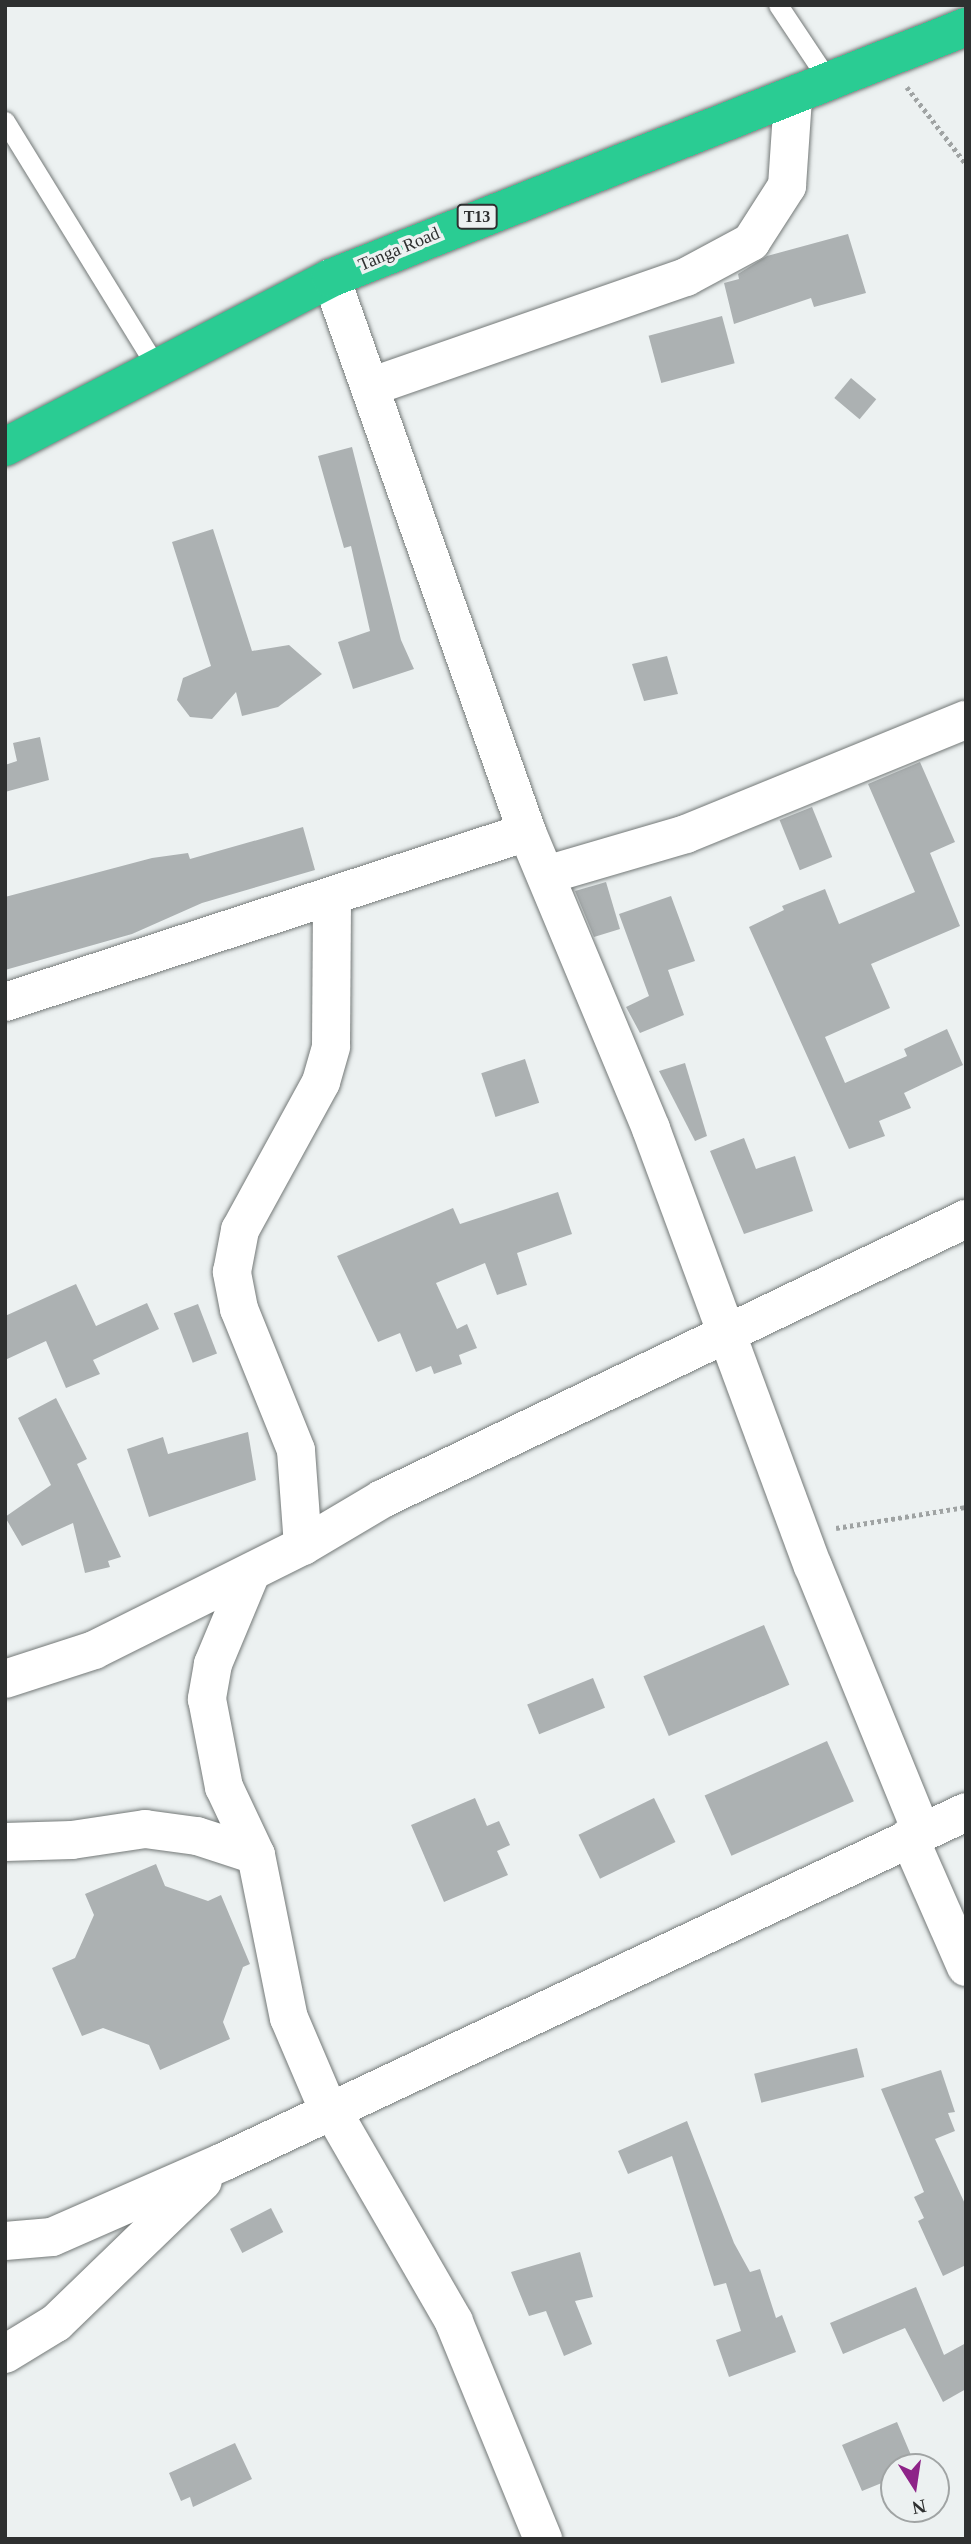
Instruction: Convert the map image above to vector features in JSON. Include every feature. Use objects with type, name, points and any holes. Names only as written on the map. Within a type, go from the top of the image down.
[{"type":"highway","name":"Tanga Road","points":[[5,447],[331,278],[793,98],[828,80],[966,27]]},
{"type":"street","points":[[370,387],[686,277],[751,242],[787,186],[793,98]]},
{"type":"street","points":[[331,278],[527,832],[729,1335],[801,1533],[966,1967]]},
{"type":"street","points":[[546,875],[686,834],[966,720]]},
{"type":"street","points":[[5,1002],[332,899],[527,832]]},
{"type":"street","points":[[303,1546],[296,1450],[239,1309],[232,1272],[240,1230],[301,1123],[331,1046],[332,899]]},
{"type":"street","points":[[5,1679],[94,1650],[303,1546],[382,1499],[729,1335],[966,1219]]},
{"type":"street","points":[[251,1573],[213,1664],[207,1699],[225,1787],[256,1855],[289,2018],[331,2112],[454,2322],[543,2539]]},
{"type":"street","points":[[5,2262],[52,2237],[331,2112],[966,1812]]},
{"type":"street","points":[[5,1842],[72,1840],[145,1829],[197,1836],[256,1855]]},
{"type":"street","points":[[5,2354],[56,2323],[223,2162]]},
{"type":"street","points":[[5,2241],[52,2237]]},
{"type":"lane","points":[[778,5],[828,80]]},
{"type":"lane","points":[[5,121],[158,370]]},
{"type":"path","points":[[881,59],[966,164]]},
{"type":"path","points":[[801,1533],[966,1507]]},
{"type":"building","points":[[848,234],[866,293],[814,307],[811,298],[734,324],[724,283],[739,279],[738,274],[767,256]]},
{"type":"building","points":[[722,316],[735,363],[661,383],[649,336]]},
{"type":"building","points":[[851,378],[876,399],[860,419],[834,398]]},
{"type":"building","points":[[352,447],[401,640],[414,669],[353,689],[338,642],[370,631],[351,546],[344,548],[318,456]]},
{"type":"building","points":[[213,529],[252,651],[289,645],[322,674],[278,707],[242,716],[236,692],[212,719],[190,717],[177,700],[183,678],[211,666],[172,542]]},
{"type":"building","points":[[667,656],[678,694],[644,701],[632,664]]},
{"type":"building","points":[[40,737],[49,780],[5,792],[5,765],[17,761],[13,743]]},
{"type":"building","points":[[920,762],[955,842],[930,853],[960,926],[871,964],[890,1008],[825,1037],[845,1083],[907,1056],[904,1049],[947,1029],[963,1065],[904,1093],[911,1108],[879,1121],[885,1136],[849,1149],[749,927],[784,910],[782,906],[825,889],[839,924],[915,892],[868,784]]},
{"type":"building","points":[[812,807],[832,857],[800,870],[780,820]]},
{"type":"building","points":[[303,827],[315,870],[202,903],[132,934],[5,970],[5,897],[152,858],[188,853],[190,859]]},
{"type":"building","points":[[606,882],[620,929],[594,937],[575,891]]},
{"type":"building","points":[[671,896],[695,961],[668,970],[684,1015],[640,1033],[626,1007],[649,996],[619,914]]},
{"type":"building","points":[[525,1059],[539,1103],[495,1117],[481,1073]]},
{"type":"building","points":[[685,1063],[707,1136],[695,1141],[659,1071]]},
{"type":"building","points":[[744,1138],[756,1169],[795,1156],[813,1211],[744,1234],[710,1151]]},
{"type":"building","points":[[558,1192],[572,1234],[517,1253],[527,1285],[497,1295],[485,1263],[436,1283],[457,1329],[467,1324],[477,1348],[459,1355],[462,1364],[434,1374],[431,1366],[416,1372],[400,1333],[378,1342],[337,1256],[453,1208],[460,1224]]},
{"type":"building","points":[[76,1284],[96,1326],[147,1303],[159,1329],[93,1360],[100,1374],[66,1388],[46,1341],[5,1360],[5,1316]]},
{"type":"building","points":[[198,1304],[217,1353],[193,1363],[174,1313]]},
{"type":"building","points":[[56,1398],[87,1459],[77,1464],[121,1557],[108,1561],[110,1567],[85,1573],[73,1523],[22,1546],[5,1517],[51,1485],[18,1418]]},
{"type":"building","points":[[248,1432],[256,1480],[149,1517],[127,1449],[163,1437],[168,1454]]},
{"type":"building","points":[[764,1625],[789,1685],[669,1736],[643,1676]]},
{"type":"building","points":[[593,1678],[605,1708],[539,1734],[527,1705]]},
{"type":"building","points":[[827,1741],[854,1801],[731,1856],[705,1796]]},
{"type":"building","points":[[475,1798],[487,1826],[499,1821],[510,1845],[497,1851],[508,1875],[444,1902],[411,1825]]},
{"type":"building","points":[[654,1798],[675,1842],[600,1879],[579,1835]]},
{"type":"building","points":[[156,1864],[165,1886],[208,1901],[221,1895],[250,1964],[243,1967],[223,2022],[230,2039],[160,2070],[149,2045],[103,2028],[82,2036],[52,1968],[75,1958],[94,1915],[85,1894]]},
{"type":"building","points":[[857,2048],[864,2077],[761,2103],[754,2074]]},
{"type":"building","points":[[941,2070],[955,2112],[948,2113],[955,2131],[935,2139],[966,2206],[966,2265],[943,2276],[918,2221],[924,2218],[914,2197],[924,2192],[881,2089]]},
{"type":"building","points":[[687,2121],[734,2243],[750,2272],[760,2269],[776,2318],[782,2315],[796,2352],[729,2377],[716,2340],[741,2331],[726,2283],[714,2286],[672,2156],[628,2174],[618,2151]]},
{"type":"building","points":[[271,2208],[283,2232],[242,2253],[230,2229]]},
{"type":"building","points":[[580,2252],[593,2297],[575,2301],[592,2344],[564,2356],[546,2311],[529,2316],[511,2272]]},
{"type":"building","points":[[916,2287],[944,2355],[966,2343],[966,2389],[943,2402],[905,2328],[843,2354],[830,2323]]},
{"type":"building","points":[[897,2422],[910,2453],[880,2453],[880,2484],[862,2491],[842,2445]]},
{"type":"building","points":[[235,2443],[252,2479],[193,2507],[190,2497],[181,2501],[169,2473]]}]
